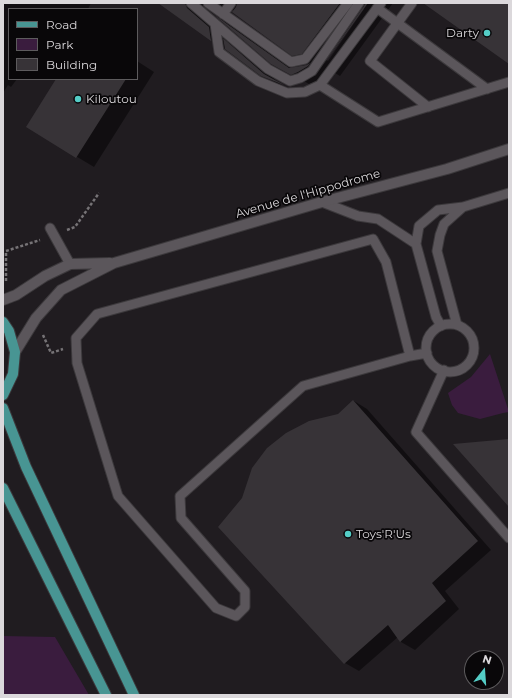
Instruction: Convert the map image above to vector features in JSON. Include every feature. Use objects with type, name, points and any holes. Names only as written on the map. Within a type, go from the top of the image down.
[{"type":"main road","name":"Avenue de l'Hippodrome","points":[[15,352],[36,318],[62,290],[114,263],[509,149]]},
{"type":"main road","name":"Avenue de l'Hippodrome","points":[[3,300],[16,295],[45,276],[70,264],[114,263]]},
{"type":"main road","points":[[3,322],[9,331],[15,352],[13,374],[3,395]]},
{"type":"main road","points":[[3,408],[26,467],[134,695]]},
{"type":"main road","points":[[3,488],[106,695]]},
{"type":"lane","points":[[192,3],[268,69],[290,80],[300,78],[312,70],[359,3]]},
{"type":"lane","points":[[208,3],[291,62],[305,59],[348,3]]},
{"type":"lane","points":[[223,14],[231,3]]},
{"type":"lane","points":[[412,3],[370,61],[428,107]]},
{"type":"lane","points":[[215,24],[219,52],[258,81],[287,93],[304,92],[320,85],[379,6],[397,23],[487,89]]},
{"type":"lane","points":[[320,85],[378,122],[509,82]]},
{"type":"lane","points":[[441,326],[436,317],[416,244],[419,226],[438,210],[463,207],[509,192]]},
{"type":"lane","points":[[322,202],[358,216],[378,219],[416,244]]},
{"type":"lane","points":[[457,325],[437,251],[444,224],[463,207]]},
{"type":"lane","points":[[50,228],[70,264]]},
{"type":"lane","points":[[410,356],[386,262],[373,239],[97,314],[76,338],[77,363],[118,496],[216,608],[236,616],[245,607],[245,591],[181,518],[180,496],[303,386],[410,356],[427,353]]},
{"type":"lane","points":[[449,324],[457,325],[465,329],[470,334],[474,342],[472,358],[467,365],[460,370],[444,370],[430,361],[427,353],[429,337],[434,330],[441,326],[449,324]]},
{"type":"lane","points":[[444,370],[416,432],[509,538]]},
{"type":"path","points":[[43,335],[51,352],[77,346]]},
{"type":"green space","points":[[490,354],[509,412],[480,419],[458,413],[452,405],[448,393],[471,377]]},
{"type":"green space","points":[[3,636],[55,637],[89,695],[3,695]]},
{"type":"building","points":[[158,3],[185,3],[187,8],[209,27],[211,41]]},
{"type":"building","points":[[237,3],[340,3],[302,54],[292,56],[232,12]]},
{"type":"building","points":[[365,3],[368,3],[322,67],[364,6]]},
{"type":"building","name":"Darty","points":[[423,3],[509,3],[509,64]]},
{"type":"building","points":[[213,14],[289,68],[307,65],[317,53],[308,66],[291,75],[271,64]]},
{"type":"building","points":[[223,38],[264,74],[284,85],[261,76],[225,49]]},
{"type":"building","name":"Kiloutou","points":[[55,80],[125,80],[76,158],[26,127]]},
{"type":"building","name":"Toys'R'Us","points":[[353,400],[478,541],[432,583],[446,601],[400,642],[388,625],[344,664],[218,527],[242,498],[252,468],[267,448],[286,433],[309,421],[338,414]]},
{"type":"building","points":[[509,439],[509,507],[453,444]]},
{"type":"place","name":"Darty","points":[[487,33]]},
{"type":"place","name":"Kiloutou","points":[[78,99]]},
{"type":"place","name":"Toys'R'Us","points":[[348,534]]}]
